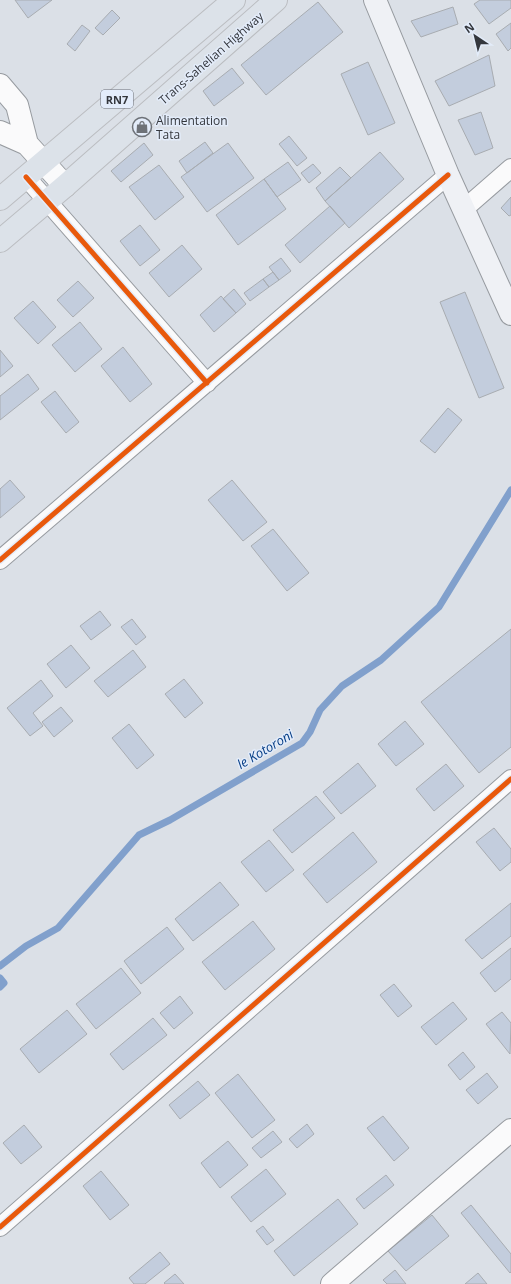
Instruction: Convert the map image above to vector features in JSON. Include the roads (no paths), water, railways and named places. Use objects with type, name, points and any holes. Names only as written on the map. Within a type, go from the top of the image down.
[{"type":"highway","name":"RN7","points":[[0,199],[234,0]]},
{"type":"highway","name":"Trans-Sahelian Highway","points":[[0,241],[47,202],[276,0]]},
{"type":"main road","points":[[375,0],[448,175],[511,314]]},
{"type":"street","points":[[0,85],[17,104],[27,144]]},
{"type":"street","points":[[0,132],[27,144],[65,186]]},
{"type":"street","points":[[464,209],[511,168]]},
{"type":"street","points":[[0,560],[448,175]]},
{"type":"street","points":[[26,177],[207,383]]},
{"type":"street","points":[[0,1227],[511,779]]},
{"type":"street","points":[[332,1284],[511,1130]]},
{"type":"waterway","name":"le Kotoroni","points":[[0,966],[26,946],[58,928],[139,835],[170,820],[302,743],[310,732],[320,710],[342,686],[381,660],[439,607],[511,490]]},
{"type":"waterway","name":"le Kotoroni","points":[[0,978],[4,983],[0,987]]},
{"type":"place","name":"Alimentation Tata","points":[[142,127]]}]
